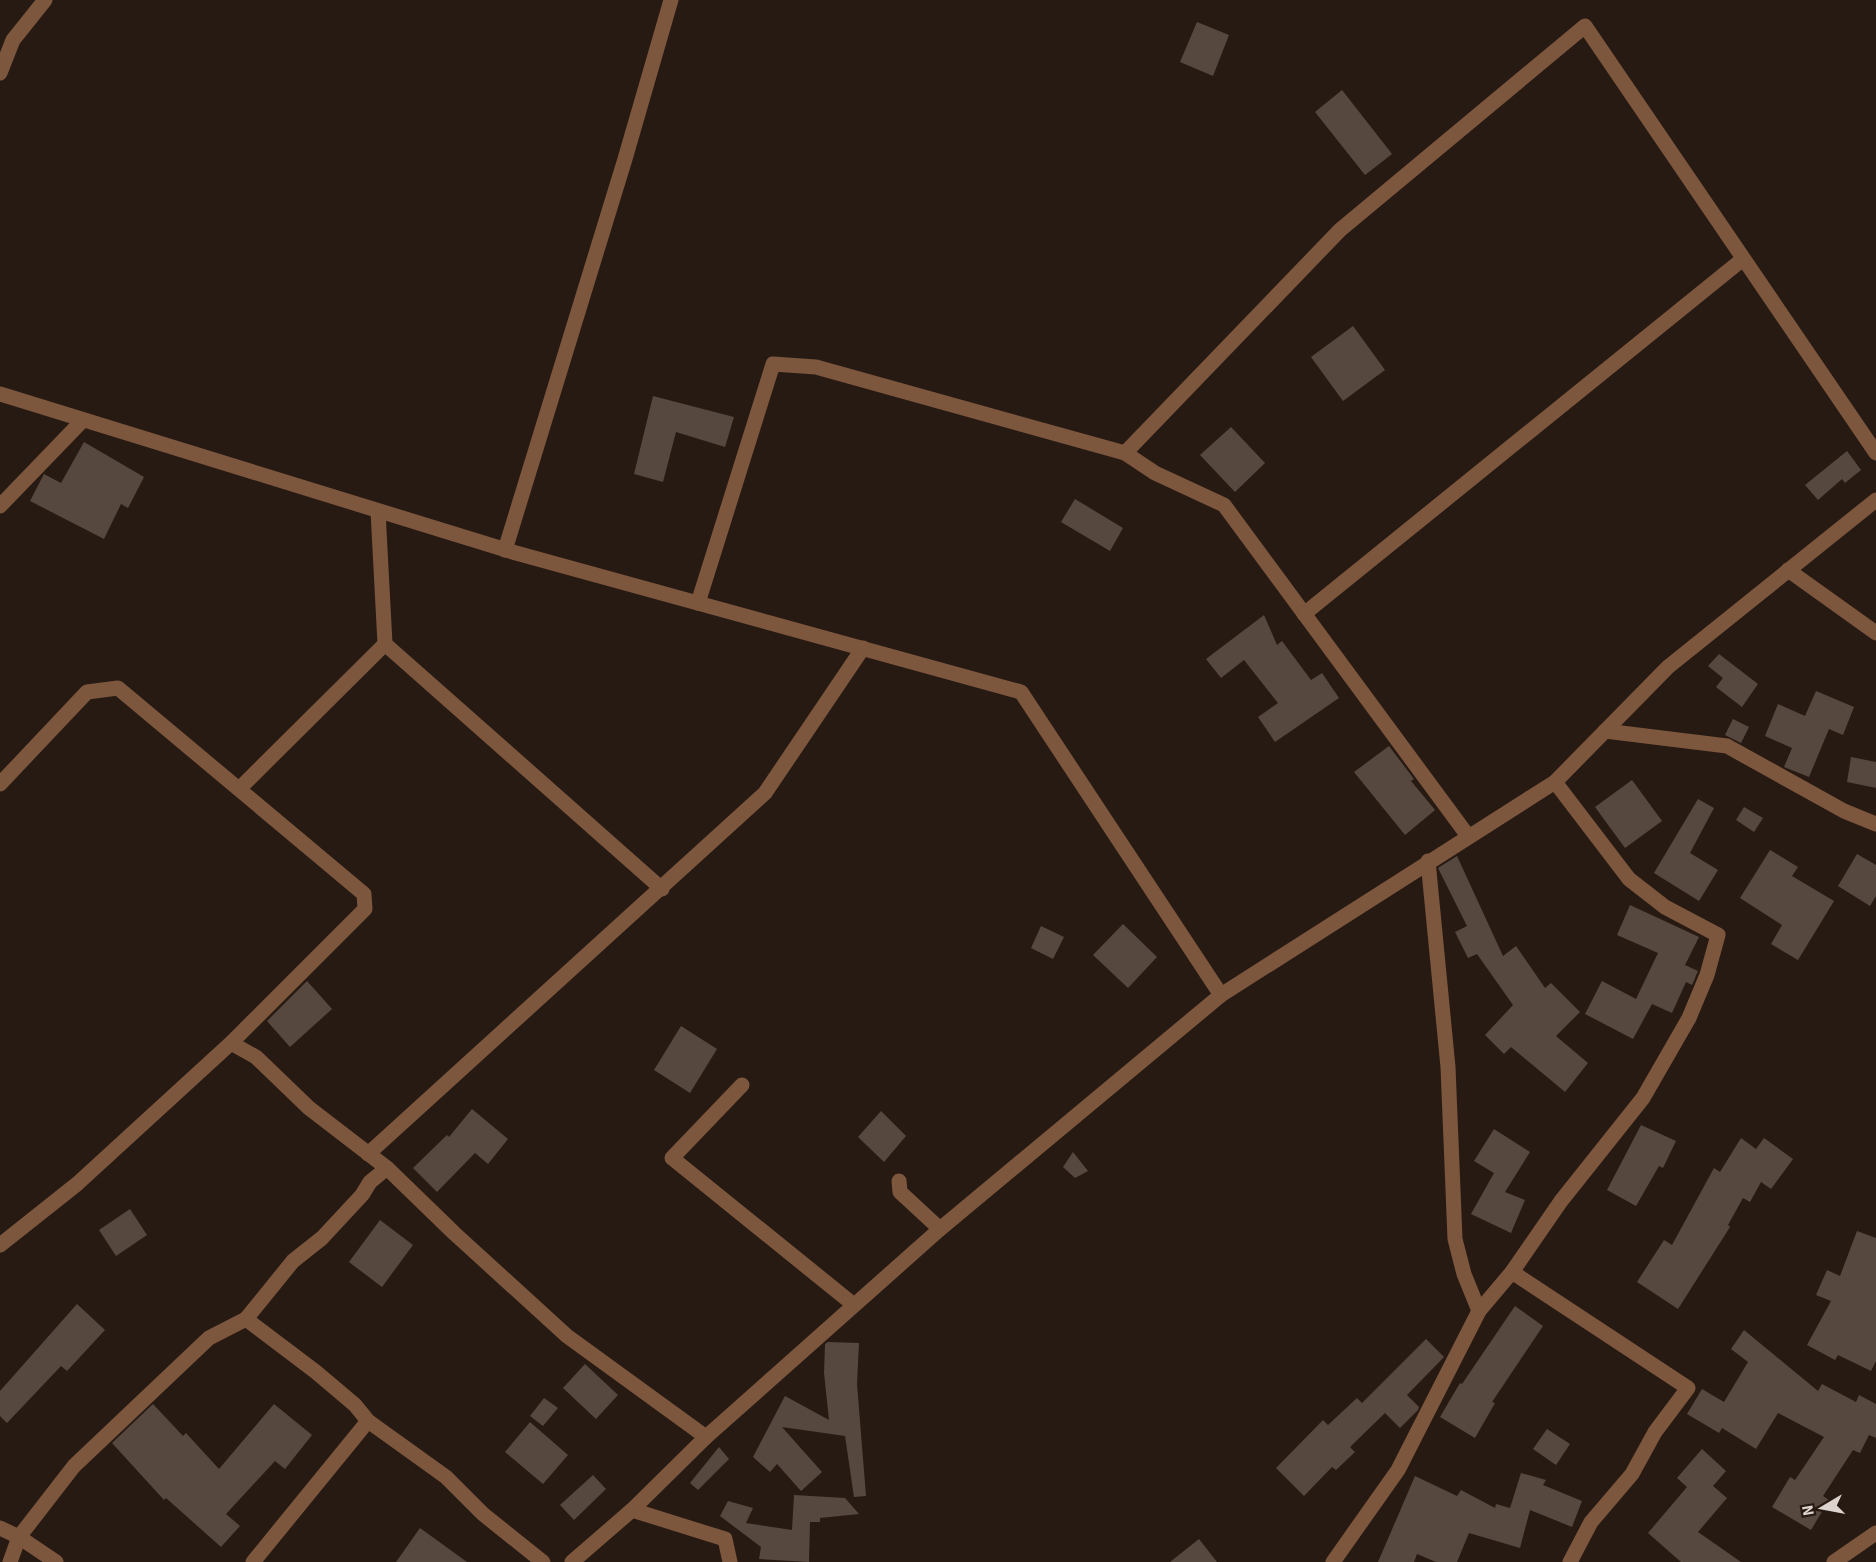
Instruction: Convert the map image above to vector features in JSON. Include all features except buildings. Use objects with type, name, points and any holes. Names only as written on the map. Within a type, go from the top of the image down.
[{"type":"street","points":[[0,73],[13,40],[45,0]]},
{"type":"street","points":[[505,550],[625,159],[671,0]]},
{"type":"street","points":[[1125,453],[1340,230],[1585,26],[1876,453]]},
{"type":"street","points":[[1304,614],[1743,258]]},
{"type":"street","points":[[698,603],[773,364],[816,367],[1125,453],[1155,473],[1224,505],[1468,836]]},
{"type":"street","points":[[0,394],[505,550],[1021,692],[1221,995]]},
{"type":"street","points":[[0,506],[83,420]]},
{"type":"street","points":[[572,1562],[632,1510],[706,1437],[940,1229],[1221,995],[1555,782],[1668,667],[1876,500]]},
{"type":"street","points":[[378,511],[385,644],[662,888]]},
{"type":"street","points":[[1788,570],[1876,633]]},
{"type":"street","points":[[239,789],[385,644]]},
{"type":"street","points":[[368,1154],[765,793],[863,648]]},
{"type":"street","points":[[0,784],[87,692],[118,688],[364,894],[365,909],[231,1042],[76,1184],[0,1245]]},
{"type":"street","points":[[1605,731],[1727,746],[1844,811],[1876,824]]},
{"type":"street","points":[[1333,1562],[1398,1470],[1479,1311],[1512,1272],[1561,1201],[1643,1098],[1689,1018],[1707,975],[1718,935],[1665,907],[1629,879],[1555,782]]},
{"type":"street","points":[[1428,861],[1448,1067],[1455,1239],[1464,1274],[1479,1311]]},
{"type":"street","points":[[231,1042],[256,1057],[309,1108],[387,1168],[454,1233],[567,1336],[706,1437]]},
{"type":"street","points":[[742,1085],[672,1158],[854,1305]]},
{"type":"street","points":[[10,1562],[19,1537],[74,1466],[208,1338],[246,1319],[293,1262],[322,1238],[362,1195],[370,1182],[387,1168]]},
{"type":"street","points":[[899,1181],[900,1192],[940,1229]]},
{"type":"street","points":[[1512,1272],[1688,1388],[1655,1432],[1632,1473],[1591,1522],[1570,1562]]},
{"type":"street","points":[[246,1319],[316,1372],[355,1405],[368,1421],[446,1477],[483,1514],[543,1562]]},
{"type":"street","points":[[253,1562],[368,1421]]},
{"type":"street","points":[[632,1510],[725,1539],[730,1562]]},
{"type":"street","points":[[0,1528],[19,1537],[56,1562]]},
{"type":"street","points":[[1834,1562],[1876,1533]]}]
